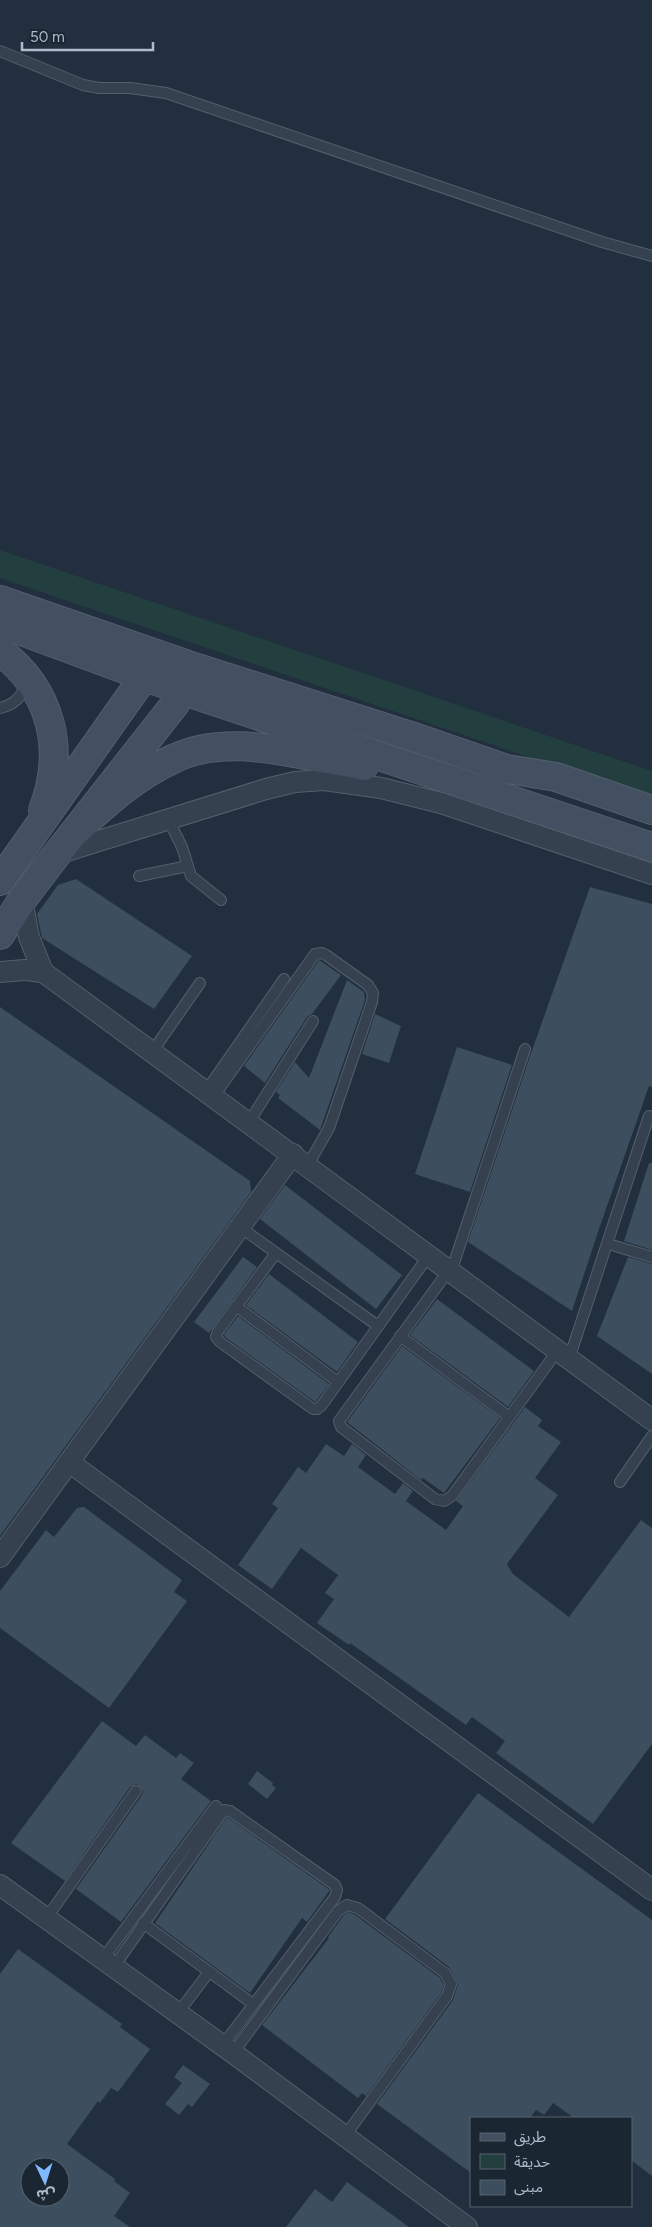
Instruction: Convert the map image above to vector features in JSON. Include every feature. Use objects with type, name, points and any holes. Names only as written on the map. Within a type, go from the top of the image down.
[{"type":"street","points":[[0,581],[528,761],[556,778]]},
{"type":"street","points":[[0,600],[545,810],[652,847]]},
{"type":"street","points":[[0,622],[146,678]]},
{"type":"street","points":[[0,651],[26,676],[46,710],[54,738],[54,765],[50,792],[35,834]]},
{"type":"street","points":[[0,935],[22,900],[175,704],[179,670]]},
{"type":"street","points":[[0,881],[35,834],[136,688],[146,678],[156,672],[179,670],[411,736],[507,769],[556,778],[652,810]]},
{"type":"street","points":[[76,831],[110,799],[142,775],[175,758],[202,749],[228,746],[286,751],[360,765],[500,804],[545,810]]},
{"type":"street","points":[[57,854],[266,789],[295,782],[324,780],[354,783],[441,803],[652,874]]},
{"type":"street","points":[[22,900],[28,937],[43,972]]},
{"type":"street","points":[[0,972],[25,970],[43,972],[652,1420]]},
{"type":"street","points":[[0,1557],[240,1227],[300,1160]]},
{"type":"street","points":[[69,1462],[652,1890]]},
{"type":"street","points":[[0,1885],[228,2049],[467,2227]]},
{"type":"lane","points":[[0,51],[83,86],[130,88],[166,93],[602,242],[652,256]]},
{"type":"lane","points":[[0,708],[12,703],[23,692],[26,676]]},
{"type":"lane","points":[[168,819],[182,847],[193,878],[221,900]]},
{"type":"lane","points":[[139,876],[188,866]]},
{"type":"lane","points":[[210,1094],[315,954],[322,953],[326,955],[368,985],[373,993],[372,1002],[329,1128],[300,1160]]},
{"type":"lane","points":[[210,1094],[284,979]]},
{"type":"lane","points":[[152,1052],[200,983]]},
{"type":"lane","points":[[249,1122],[313,1020]]},
{"type":"lane","points":[[525,1049],[450,1271],[339,1418],[339,1424],[435,1499],[444,1501],[452,1496],[508,1416],[564,1354],[649,1116]]},
{"type":"lane","points":[[240,1227],[378,1326]]},
{"type":"lane","points":[[615,1246],[652,1257]]},
{"type":"lane","points":[[276,1253],[216,1334],[220,1342],[316,1410],[322,1405],[429,1255]]},
{"type":"lane","points":[[236,1306],[338,1382]]},
{"type":"lane","points":[[400,1336],[508,1416]]},
{"type":"lane","points":[[620,1482],[652,1436]]},
{"type":"lane","points":[[46,1919],[136,1791]]},
{"type":"lane","points":[[108,1964],[216,1806]]},
{"type":"lane","points":[[108,1964],[143,1923],[222,1811],[226,1810],[335,1885],[338,1890],[335,1897],[253,2004],[228,2049]]},
{"type":"lane","points":[[228,2049],[342,1907],[347,1904],[358,1908],[437,1967],[449,1978],[450,1984],[447,1996],[345,2136]]},
{"type":"lane","points":[[143,1923],[253,2004]]},
{"type":"lane","points":[[178,2013],[210,1972]]},
{"type":"green space","points":[[0,550],[652,771],[652,799],[0,578]]},
{"type":"building","points":[[76,879],[192,956],[154,1009],[42,938],[37,914],[58,885]]},
{"type":"building","points":[[590,887],[652,904],[652,1087],[649,1086],[572,1311],[468,1242],[530,1056]]},
{"type":"building","points":[[319,960],[341,975],[312,1014],[307,1017],[265,1083],[244,1066]]},
{"type":"building","points":[[347,980],[364,992],[365,1000],[320,1130],[278,1098],[280,1095],[276,1092],[295,1062],[309,1078]]},
{"type":"building","points":[[0,1007],[250,1181],[251,1192],[0,1536]]},
{"type":"building","points":[[375,1014],[401,1026],[389,1063],[362,1054]]},
{"type":"building","points":[[457,1047],[512,1065],[470,1192],[415,1174]]},
{"type":"building","points":[[649,1163],[652,1163],[652,1250],[624,1241]]},
{"type":"building","points":[[285,1185],[402,1275],[376,1309],[260,1219]]},
{"type":"building","points":[[243,1257],[257,1267],[209,1333],[194,1322]]},
{"type":"building","points":[[628,1257],[652,1264],[652,1374],[597,1336]]},
{"type":"building","points":[[269,1274],[358,1342],[337,1372],[246,1305]]},
{"type":"building","points":[[437,1299],[534,1371],[508,1407],[410,1335]]},
{"type":"building","points":[[238,1316],[329,1384],[315,1402],[225,1337],[224,1334]]},
{"type":"building","points":[[402,1346],[500,1418],[444,1493],[423,1478],[421,1480],[347,1422]]},
{"type":"building","points":[[525,1407],[542,1420],[538,1426],[561,1442],[535,1478],[558,1495],[507,1564],[513,1574],[569,1617],[641,1520],[652,1528],[652,1744],[593,1824],[496,1753],[505,1741],[472,1717],[466,1725],[350,1643],[349,1645],[317,1623],[334,1599],[325,1593],[338,1575],[301,1548],[272,1589],[238,1565],[278,1508],[272,1504],[298,1467],[306,1473],[326,1444],[344,1456],[352,1444],[366,1455],[358,1467],[395,1494],[403,1483],[413,1491],[406,1501],[446,1530],[463,1506],[456,1501]]},
{"type":"building","points":[[84,1507],[182,1580],[174,1592],[187,1601],[109,1708],[0,1628],[0,1591],[46,1530],[54,1537],[77,1508]]},
{"type":"building","points":[[102,1721],[136,1746],[145,1735],[176,1758],[180,1753],[194,1763],[181,1779],[211,1801],[121,1922],[76,1889],[142,1795],[143,1791],[140,1786],[136,1784],[130,1787],[65,1881],[11,1843]]},
{"type":"building","points":[[257,1771],[273,1783],[272,1785],[276,1788],[267,1799],[248,1784]]},
{"type":"building","points":[[478,1793],[652,1920],[652,2176],[632,2161],[632,2117],[573,2117],[553,2103],[544,2115],[536,2110],[531,2117],[470,2117],[470,2172],[377,2104],[453,2000],[458,1984],[449,1967],[385,1919]]},
{"type":"building","points":[[227,1817],[330,1890],[307,1922],[302,1918],[250,1993],[155,1923]]},
{"type":"building","points":[[348,1912],[354,1914],[440,1978],[444,1985],[441,1993],[366,2096],[362,2093],[358,2098],[262,2025],[329,1938],[343,1916]]},
{"type":"building","points":[[18,1949],[122,2024],[120,2027],[150,2049],[118,2092],[111,2088],[100,2103],[98,2101],[67,2144],[115,2179],[114,2181],[130,2193],[114,2216],[130,2227],[0,2227],[0,1974]]},
{"type":"building","points":[[183,2065],[210,2084],[192,2107],[188,2104],[179,2115],[165,2104],[182,2083],[174,2077]]},
{"type":"building","points":[[347,2182],[409,2227],[286,2227],[315,2189],[332,2202]]}]
